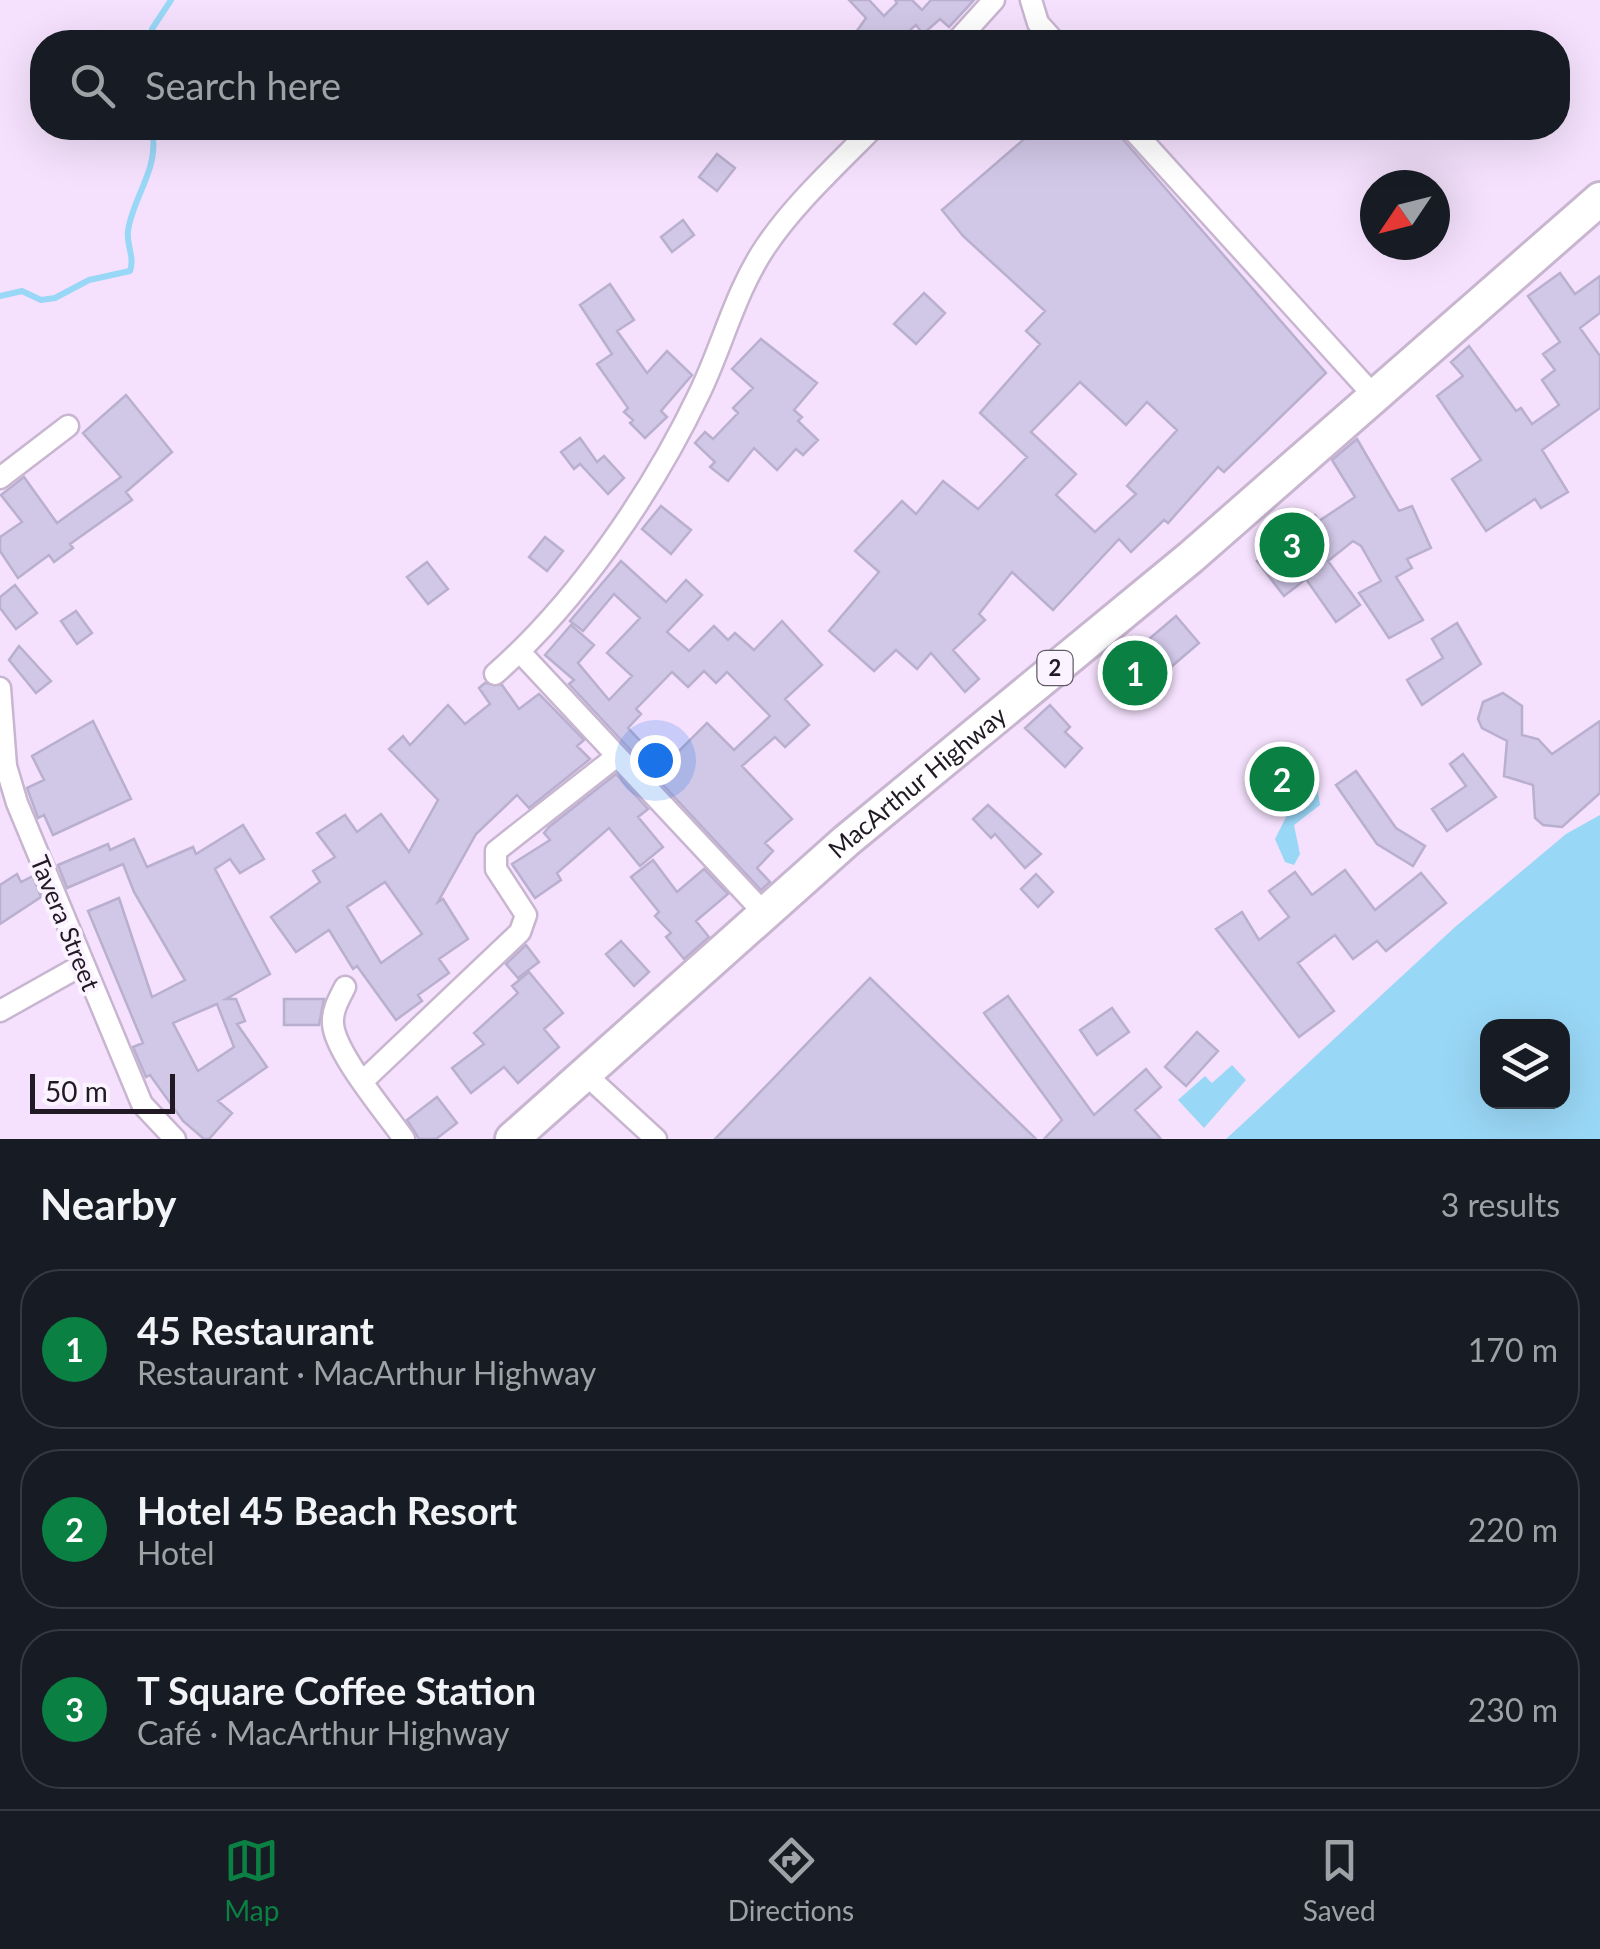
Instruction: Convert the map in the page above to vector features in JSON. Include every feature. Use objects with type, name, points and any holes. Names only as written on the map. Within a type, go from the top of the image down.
[{"type":"highway","name":"MacArthur Highway","points":[[512,1139],[764,913],[1374,397],[1600,200]]},
{"type":"street","points":[[967,30],[994,0]]},
{"type":"street","points":[[1032,0],[1044,30]]},
{"type":"street","points":[[495,674],[520,652],[621,528],[686,422],[742,288],[767,244],[862,140]]},
{"type":"street","points":[[1142,140],[1374,397]]},
{"type":"street","points":[[0,478],[68,426]]},
{"type":"street","points":[[520,652],[764,913]]},
{"type":"street","name":"Tavera Street","points":[[0,688],[11,784],[82,966],[142,1104],[176,1139]]},
{"type":"street","points":[[364,1080],[520,932],[526,915],[496,869],[496,851],[617,756]]},
{"type":"street","points":[[0,1011],[82,966]]},
{"type":"street","points":[[345,987],[334,1008],[333,1027],[404,1139]]},
{"type":"street","points":[[583,1072],[656,1139]]},
{"type":"water","points":[[1298,770],[1318,792],[1320,805],[1294,825],[1300,854],[1294,865],[1285,862],[1275,839],[1291,807],[1285,782],[1289,772]]},
{"type":"water","points":[[1600,815],[1600,1139],[1226,1139],[1455,927],[1566,834]]},
{"type":"water","points":[[1232,1065],[1246,1080],[1204,1128],[1178,1100],[1205,1076],[1212,1083]]},
{"type":"building","points":[[849,0],[869,0],[884,16],[897,3],[895,0],[912,0],[922,10],[931,0],[974,0],[949,27],[940,19],[928,30],[920,30],[916,25],[910,30],[858,30],[866,18]]},
{"type":"building","points":[[1023,140],[1123,140],[1326,373],[1224,472],[1218,467],[1168,523],[1164,520],[1131,552],[1119,539],[1053,610],[1012,572],[979,614],[985,620],[953,650],[979,679],[965,692],[931,653],[917,669],[896,650],[874,671],[829,631],[879,572],[855,551],[902,501],[916,514],[943,481],[978,509],[1027,457],[980,413],[1040,344],[1026,331],[1045,311],[963,236],[942,210]],"holes":[[[1080,382],[1126,425],[1147,402],[1177,430],[1127,486],[1136,494],[1095,532],[1056,495],[1076,474],[1031,432]]]},
{"type":"building","points":[[717,154],[735,168],[717,191],[699,177]]},
{"type":"building","points":[[683,220],[694,235],[672,252],[661,237]]},
{"type":"building","points":[[1560,273],[1575,294],[1600,276],[1600,313],[1580,328],[1600,356],[1600,408],[1542,450],[1568,492],[1541,508],[1535,499],[1486,531],[1452,479],[1481,460],[1437,396],[1463,376],[1451,362],[1469,346],[1516,411],[1521,408],[1532,424],[1559,405],[1542,380],[1555,370],[1543,354],[1560,342],[1528,296]]},
{"type":"building","points":[[610,284],[634,320],[617,331],[647,373],[667,351],[692,375],[661,411],[667,417],[645,438],[630,423],[633,420],[624,412],[628,408],[597,364],[612,354],[580,305]]},
{"type":"building","points":[[924,293],[945,313],[916,344],[894,324]]},
{"type":"building","points":[[761,339],[817,383],[794,410],[802,417],[798,421],[818,440],[803,455],[796,449],[777,470],[754,448],[728,481],[710,467],[715,462],[695,443],[705,432],[713,439],[738,413],[733,408],[753,388],[732,369]]},
{"type":"building","points":[[126,395],[172,452],[126,492],[132,500],[70,544],[73,548],[54,562],[49,555],[18,578],[0,551],[0,537],[22,522],[1,495],[24,477],[57,523],[121,477],[83,433]]},
{"type":"building","points":[[580,438],[597,462],[604,456],[624,478],[608,494],[580,464],[574,469],[561,452]]},
{"type":"building","points":[[1357,439],[1399,511],[1412,506],[1431,548],[1407,559],[1412,568],[1396,577],[1423,620],[1389,638],[1359,593],[1381,581],[1361,546],[1353,541],[1328,561],[1360,605],[1336,622],[1306,579],[1284,596],[1257,561],[1315,515],[1319,521],[1355,497],[1332,460]]},
{"type":"building","points":[[661,506],[691,530],[671,554],[642,529]]},
{"type":"building","points":[[545,537],[563,551],[547,571],[529,557]]},
{"type":"building","points":[[621,561],[666,602],[686,580],[702,595],[667,632],[689,651],[714,626],[728,640],[735,633],[754,650],[782,621],[822,665],[785,699],[809,725],[785,747],[775,737],[742,766],[792,819],[765,843],[773,851],[757,868],[770,882],[761,890],[569,684],[574,680],[545,655],[571,625],[594,645],[578,663],[609,700],[632,676],[607,653],[640,618],[614,594],[583,631],[570,621]],"holes":[[[704,671],[716,683],[727,672],[770,716],[734,750],[707,723],[664,766],[628,728],[641,714],[636,709],[672,672],[688,687]]]},
{"type":"building","points":[[427,562],[448,589],[428,604],[407,577]]},
{"type":"building","points":[[15,585],[37,613],[16,629],[0,608],[0,597]]},
{"type":"building","points":[[76,611],[92,633],[77,644],[61,621]]},
{"type":"building","points":[[1176,616],[1199,643],[1130,702],[1107,675]]},
{"type":"building","points":[[1457,623],[1481,664],[1422,705],[1407,680],[1443,658],[1432,639]]},
{"type":"building","points":[[19,646],[51,681],[36,693],[9,660]]},
{"type":"building","points":[[485,683],[502,685],[519,709],[539,694],[584,740],[577,746],[590,759],[529,808],[517,795],[476,834],[438,902],[443,899],[468,939],[439,959],[449,973],[418,995],[422,1001],[396,1020],[357,966],[353,969],[329,930],[296,952],[271,917],[320,882],[313,871],[335,857],[317,833],[345,815],[357,832],[381,814],[409,852],[438,800],[389,749],[403,736],[410,745],[448,705],[465,724],[490,704],[479,688]],"holes":[[[385,882],[422,934],[381,963],[347,907]]]},
{"type":"building","points":[[1503,693],[1522,706],[1522,735],[1538,739],[1552,754],[1600,721],[1600,793],[1562,827],[1543,825],[1535,818],[1533,785],[1504,776],[1507,741],[1482,728],[1478,719],[1483,702]]},
{"type":"building","points":[[1050,705],[1070,727],[1065,732],[1082,748],[1065,767],[1025,728]]},
{"type":"building","points":[[93,721],[131,799],[53,835],[44,815],[38,818],[27,788],[44,780],[32,756]]},
{"type":"building","points":[[1463,754],[1496,797],[1447,831],[1432,809],[1466,786],[1450,764]]},
{"type":"building","points":[[1356,771],[1396,828],[1425,846],[1413,866],[1377,844],[1336,785]]},
{"type":"building","points":[[616,774],[648,809],[638,817],[663,847],[640,866],[609,828],[557,873],[561,880],[535,898],[512,864],[550,840],[544,833],[549,827]]},
{"type":"building","points":[[988,805],[1041,854],[1025,868],[995,834],[991,838],[973,819]]},
{"type":"building","points":[[243,825],[264,859],[240,873],[230,859],[215,869],[270,974],[226,999],[236,999],[245,1021],[237,1024],[267,1067],[218,1101],[232,1113],[209,1139],[183,1121],[150,1075],[146,1077],[133,1047],[143,1043],[88,911],[119,898],[152,997],[185,980],[134,892],[123,864],[67,888],[58,865],[108,844],[110,850],[134,839],[147,867],[193,847],[196,854]],"holes":[[[217,1004],[234,1047],[198,1071],[173,1023]]]},
{"type":"building","points":[[653,860],[677,892],[704,869],[728,894],[696,921],[709,937],[684,959],[666,937],[671,933],[655,916],[659,912],[631,877]]},
{"type":"building","points":[[1345,870],[1375,910],[1421,873],[1446,903],[1386,951],[1377,941],[1353,959],[1335,935],[1298,963],[1334,1011],[1299,1037],[1216,929],[1242,912],[1259,940],[1289,917],[1269,891],[1295,872],[1312,895]]},
{"type":"building","points":[[17,874],[21,882],[33,876],[41,897],[0,924],[0,885]]},
{"type":"building","points":[[1036,874],[1053,892],[1038,907],[1021,889]]},
{"type":"building","points":[[621,941],[649,972],[634,986],[606,954]]},
{"type":"building","points":[[526,945],[539,962],[518,978],[506,964]]},
{"type":"building","points":[[529,972],[563,1013],[544,1029],[559,1047],[518,1083],[504,1067],[471,1093],[452,1068],[484,1044],[474,1033],[518,993],[512,986]]},
{"type":"building","points":[[870,978],[1036,1139],[715,1139]]},
{"type":"building","points":[[1008,996],[1094,1115],[1146,1069],[1161,1087],[1135,1110],[1161,1139],[1044,1139],[1062,1120],[984,1013]]},
{"type":"building","points":[[284,999],[324,999],[319,1025],[284,1025]]},
{"type":"building","points":[[1112,1008],[1129,1032],[1097,1055],[1080,1030]]},
{"type":"building","points":[[1197,1032],[1218,1051],[1186,1086],[1165,1067]]},
{"type":"building","points":[[437,1097],[457,1123],[436,1139],[419,1139],[407,1120]]},
{"type":"waterway","points":[[152,30],[171,0]]},
{"type":"waterway","points":[[0,296],[22,291],[41,300],[55,298],[89,280],[130,271],[128,231],[148,174],[153,140]]},
{"type":"place","name":"T Square Coffee Station","points":[[1292,545]]},
{"type":"place","name":"45 Restaurant","points":[[1135,673]]},
{"type":"place","name":"Hotel 45 Beach Resort","points":[[1282,779]]}]
